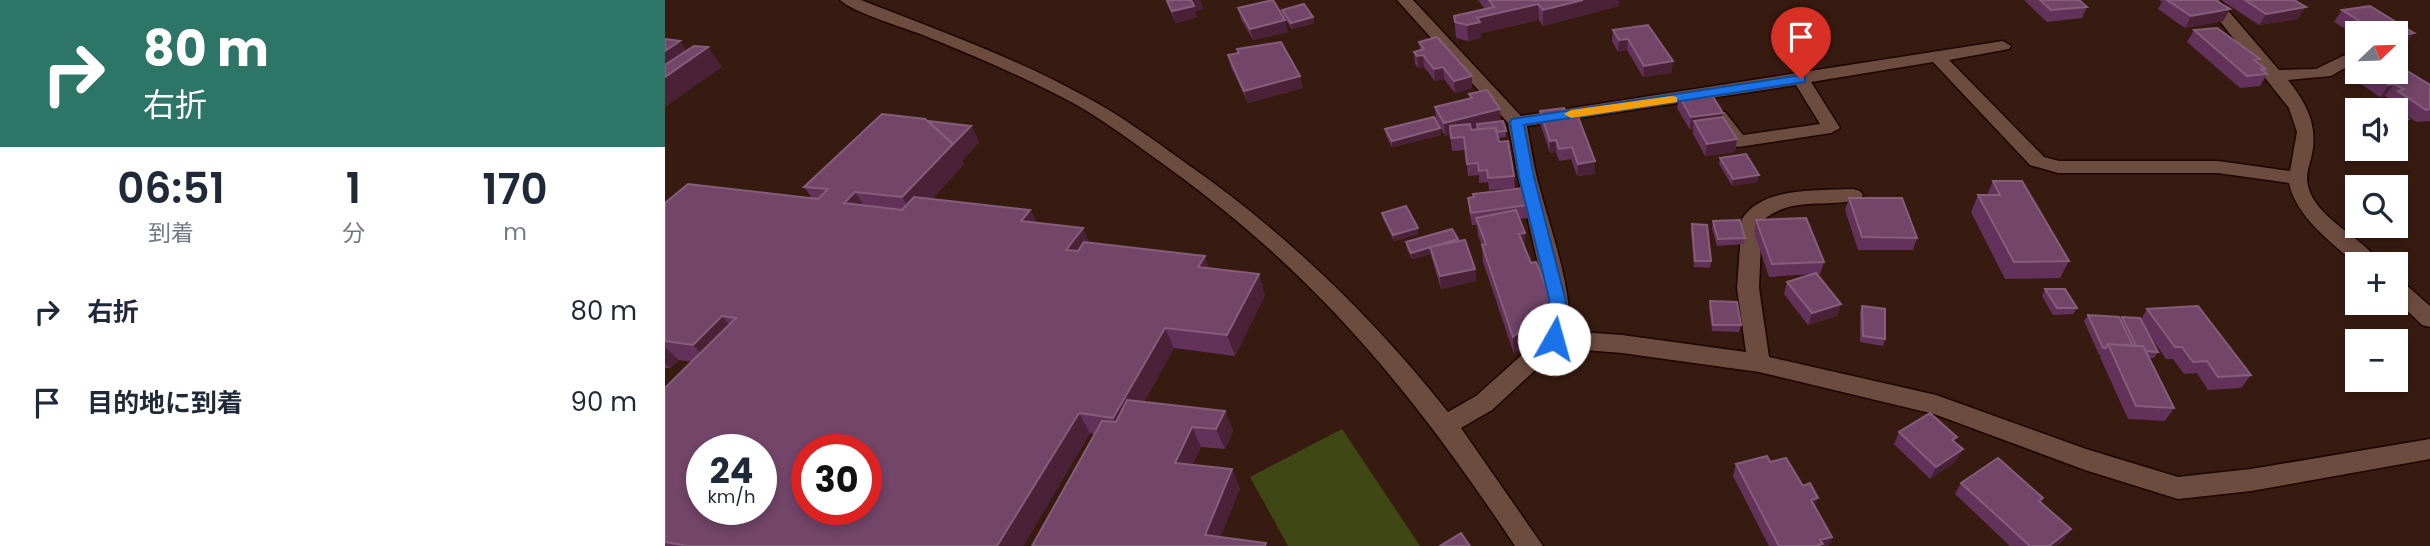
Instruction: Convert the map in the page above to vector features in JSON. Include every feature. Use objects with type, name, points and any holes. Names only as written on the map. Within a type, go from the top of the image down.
[{"type":"street","points":[[848,0],[1018,68],[1069,94],[1132,133],[1212,190],[1283,247],[1355,318],[1444,426],[1530,546]]},
{"type":"street","points":[[1405,0],[1517,122],[1527,177],[1557,298],[1559,321],[1554,339],[1484,403],[1444,426]]},
{"type":"street","points":[[2211,0],[2253,52],[2277,75],[2304,121],[2307,136],[2297,178],[2299,192],[2312,209],[2357,252]]},
{"type":"street","points":[[1517,122],[1704,95],[2003,46]]},
{"type":"street","points":[[1936,56],[2037,161],[2058,167],[2218,167],[2297,178]]},
{"type":"street","points":[[2277,75],[2302,76],[2334,71],[2345,63]]},
{"type":"street","points":[[1704,95],[1738,142],[1831,128],[1801,79]]},
{"type":"street","points":[[1759,363],[1748,288],[1752,219],[1769,205],[1801,198],[1853,195]]},
{"type":"street","points":[[2408,299],[2430,319]]},
{"type":"street","points":[[1554,339],[1622,344],[1759,363],[1936,405],[2097,463],[2178,488],[2251,480],[2430,449]]},
{"type":"green space","points":[[1342,429],[1420,546],[1288,546],[1250,477]]},
{"type":"building","points":[[1167,0],[1191,0],[1194,6],[1172,11]]},
{"type":"building","points":[[1273,0],[1285,20],[1250,29],[1238,8]]},
{"type":"building","points":[[1489,0],[1583,0],[1543,10],[1538,4],[1477,18],[1480,22],[1467,25],[1455,22],[1454,16],[1494,7]]},
{"type":"building","points":[[2040,0],[2079,0],[2087,7],[2051,10]]},
{"type":"building","points":[[2167,0],[2215,0],[2230,9],[2191,16]]},
{"type":"building","points":[[2245,0],[2294,0],[2306,7],[2266,14]]},
{"type":"building","points":[[1304,4],[1313,17],[1291,23],[1282,10]]},
{"type":"building","points":[[2370,6],[2394,21],[2360,21],[2342,10]]},
{"type":"building","points":[[1648,25],[1673,61],[1644,66],[1628,39],[1619,40],[1613,30]]},
{"type":"building","points":[[2217,28],[2260,59],[2254,60],[2266,69],[2261,69],[2267,74],[2247,76],[2194,30]]},
{"type":"building","points":[[1437,37],[1472,76],[1454,81],[1443,67],[1434,69],[1423,55],[1417,56],[1414,52],[1424,49],[1419,42]]},
{"type":"building","points":[[665,39],[680,41],[665,51]]},
{"type":"building","points":[[1281,42],[1300,76],[1244,91],[1228,55],[1239,53],[1237,49]]},
{"type":"building","points":[[694,46],[708,47],[665,77],[665,65]]},
{"type":"building","points":[[2408,71],[2430,85],[2430,109],[2426,110],[2398,91],[2404,89],[2394,84],[2408,84]]},
{"type":"building","points":[[1487,90],[1500,109],[1444,123],[1435,107],[1472,98],[1469,94]]},
{"type":"building","points":[[1710,92],[1723,113],[1691,117],[1679,96]]},
{"type":"building","points":[[1564,108],[1567,115],[1577,114],[1595,161],[1578,164],[1572,147],[1559,149],[1556,140],[1550,141],[1540,111]]},
{"type":"building","points":[[882,114],[925,119],[953,144],[902,197],[855,192],[844,203],[902,210],[914,197],[1030,210],[1021,221],[1083,228],[1066,250],[1078,251],[1084,242],[1205,256],[1198,267],[1259,274],[1227,335],[1165,328],[1113,418],[1079,413],[997,546],[688,546],[665,542],[665,388],[736,318],[722,316],[693,345],[665,341],[665,203],[688,184],[818,199],[828,189],[804,187]]},
{"type":"building","points":[[1434,117],[1440,128],[1392,141],[1385,129]]},
{"type":"building","points":[[1723,117],[1737,139],[1707,144],[1694,121]]},
{"type":"building","points":[[928,121],[971,126],[953,144]]},
{"type":"building","points":[[1503,121],[1506,131],[1496,132],[1496,128],[1478,129],[1477,124]]},
{"type":"building","points":[[1470,124],[1471,130],[1496,128],[1499,142],[1508,141],[1514,176],[1488,178],[1487,170],[1479,171],[1478,163],[1467,164],[1464,137],[1451,138],[1450,126]]},
{"type":"building","points":[[1746,154],[1759,175],[1733,179],[1720,158]]},
{"type":"building","points":[[1993,181],[2022,181],[2069,261],[2014,262],[1978,195],[2000,195]]},
{"type":"building","points":[[1523,188],[1528,205],[1471,213],[1468,198],[1474,197],[1473,194]]},
{"type":"building","points":[[1849,198],[1902,198],[1917,238],[1862,237]]},
{"type":"building","points":[[1406,206],[1418,228],[1393,235],[1382,213]]},
{"type":"building","points":[[1516,210],[1525,233],[1519,234],[1531,263],[1536,262],[1553,303],[1513,337],[1482,245],[1486,244],[1476,218]]},
{"type":"building","points":[[1806,218],[1824,262],[1772,264],[1756,220]]},
{"type":"building","points":[[1740,220],[1745,238],[1718,239],[1713,221]]},
{"type":"building","points":[[1692,224],[1707,225],[1711,261],[1695,261]]},
{"type":"building","points":[[1452,229],[1458,239],[1411,253],[1406,242]]},
{"type":"building","points":[[1465,240],[1475,269],[1440,276],[1430,247]]},
{"type":"building","points":[[1816,273],[1841,304],[1812,313],[1787,282]]},
{"type":"building","points":[[2045,289],[2065,289],[2077,308],[2057,308]]},
{"type":"building","points":[[1710,301],[1737,302],[1741,325],[1713,325]]},
{"type":"building","points":[[1862,306],[1885,309],[1885,339],[1863,336]]},
{"type":"building","points":[[2198,306],[2251,375],[2218,377],[2207,361],[2193,362],[2182,347],[2175,347],[2147,309]]},
{"type":"building","points":[[2088,315],[2119,317],[2133,346],[2108,344],[2103,348]]},
{"type":"building","points":[[2122,317],[2140,318],[2158,352],[2146,351],[2143,346],[2136,346]]},
{"type":"building","points":[[2108,344],[2143,346],[2174,408],[2136,406]]},
{"type":"building","points":[[1127,400],[1225,411],[1216,429],[1192,427],[1175,463],[1232,469],[1205,535],[1266,543],[1265,546],[1032,546],[1102,421],[1116,422]]},
{"type":"building","points":[[1930,413],[1957,437],[1952,440],[1963,449],[1936,467],[1899,432]]},
{"type":"building","points":[[1767,456],[1770,462],[1786,458],[1803,486],[1810,483],[1818,498],[1811,500],[1832,537],[1820,540],[1823,544],[1779,546],[1736,464]]},
{"type":"building","points":[[1998,458],[2043,498],[2039,501],[2071,529],[2049,546],[2030,546],[1961,483]]},
{"type":"building","points":[[1461,533],[1470,546],[1440,546]]},
{"type":"slow traffic","points":[[1571,114],[1672,99]]},
{"type":"route","points":[[1554,339],[1559,321],[1557,298],[1527,177],[1517,122],[1801,79]]}]
